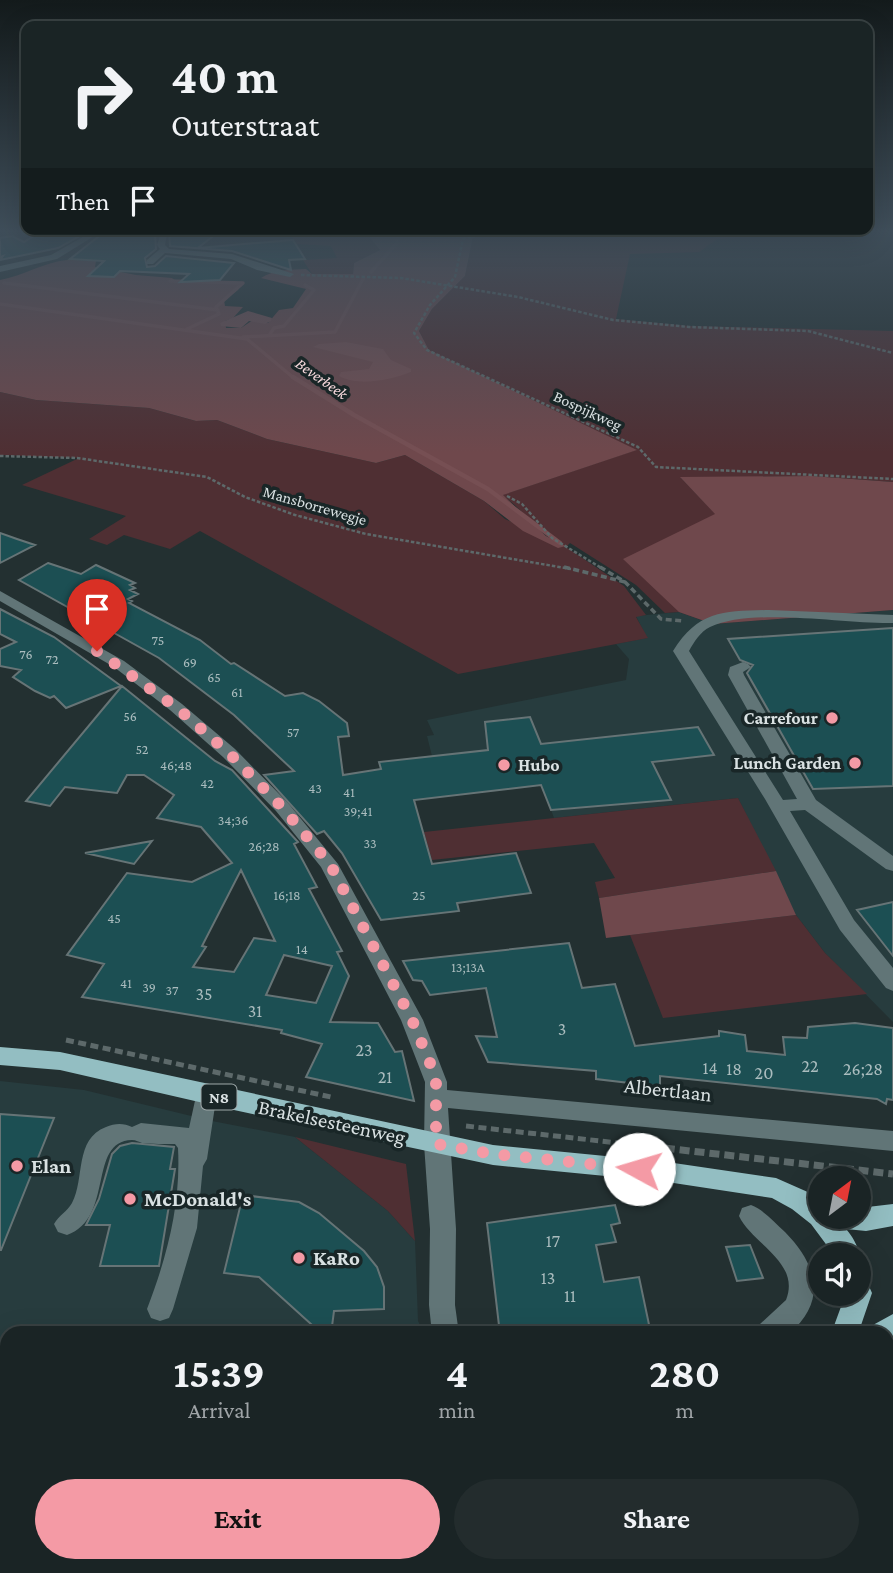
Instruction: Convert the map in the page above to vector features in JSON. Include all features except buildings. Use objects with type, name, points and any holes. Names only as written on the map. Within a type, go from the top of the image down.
[{"type":"main road","name":"Brakelsesteenweg","points":[[0,1056],[60,1061],[436,1144]]},
{"type":"main road","name":"N8","points":[[436,1144],[493,1154],[667,1172],[776,1188],[808,1206]]},
{"type":"main road","points":[[872,1219],[893,1215]]},
{"type":"main road","name":"N8","points":[[831,1229],[842,1243]]},
{"type":"main road","points":[[847,1326],[854,1306]]},
{"type":"street","points":[[0,595],[119,664],[229,753],[282,807],[330,864],[406,1008],[436,1083],[436,1144],[446,1326]]},
{"type":"street","points":[[893,619],[775,615],[721,619],[706,623],[691,634],[681,651],[778,806],[847,925],[893,983]]},
{"type":"street","points":[[743,667],[735,670],[736,675],[810,804],[893,865]]},
{"type":"street","points":[[778,806],[810,804]]},
{"type":"street","points":[[160,1309],[174,1273],[192,1166],[199,1150],[206,1093]]},
{"type":"street","name":"Albertlaan","points":[[436,1098],[893,1141]]},
{"type":"street","points":[[67,1224],[80,1212],[96,1151],[103,1138],[111,1133],[181,1135],[190,1144],[192,1166]]},
{"type":"street","points":[[751,1216],[791,1255],[802,1279],[798,1306],[777,1326]]},
{"type":"path","name":"Bospijkweg","points":[[429,306],[414,333],[426,350],[638,447],[656,467],[893,479]]},
{"type":"path","points":[[559,306],[613,320],[689,327],[808,331],[893,353]]},
{"type":"path","name":"Mansborrewegje","points":[[0,456],[77,458],[207,477],[245,497],[366,534],[559,566],[625,582]]},
{"type":"path","points":[[507,496],[523,504],[552,538],[625,582],[661,619],[706,623]]},
{"type":"shaded area","points":[[0,306],[243,307],[233,318],[225,321],[226,328],[241,328],[253,320],[268,323],[279,310],[435,306],[419,331],[429,350],[637,450],[503,495],[546,536],[566,546],[558,548],[523,531],[484,501],[405,455],[376,463],[267,439],[217,420],[196,421],[149,408],[36,400],[0,392]]},
{"type":"shaded area","points":[[435,306],[619,306],[616,319],[689,326],[893,331],[893,482],[812,476],[681,478],[753,553],[713,624],[679,612],[665,613],[636,585],[570,543],[566,547],[624,586],[646,615],[636,617],[648,638],[458,674],[200,531],[170,549],[124,535],[107,545],[89,539],[126,516],[22,485],[79,458],[0,455],[0,392],[36,400],[149,408],[196,421],[217,420],[267,439],[376,463],[405,455],[484,501],[505,519],[565,546],[548,535],[502,495],[636,450],[429,350],[419,331]]},
{"type":"shaded area","points":[[248,311],[272,318],[271,321],[265,324],[249,321],[241,328],[221,326],[220,323]]},
{"type":"shaded area","points":[[346,342],[383,349],[391,360],[411,369],[411,372],[394,378],[365,382],[339,376],[341,372],[369,369],[373,362],[313,347]]},
{"type":"shaded area","points":[[812,476],[893,482],[893,610],[713,624],[679,612],[623,559],[715,514],[680,477]]},
{"type":"shaded area","points":[[893,610],[893,1022],[825,953],[796,915],[738,798],[554,818],[542,785],[388,800],[379,762],[432,756],[427,736],[434,735],[427,720],[626,680],[629,659],[616,644],[647,638],[636,616],[679,612],[713,624]]},
{"type":"shaded area","points":[[738,798],[776,871],[599,898],[595,882],[615,878],[594,843],[432,860],[424,832]]},
{"type":"shaded area","points":[[776,871],[796,915],[606,938],[599,898]]},
{"type":"shaded area","points":[[796,915],[825,953],[867,994],[663,1018],[630,935]]},
{"type":"shaded area","points":[[0,1081],[84,1090],[212,1121],[295,1137],[388,1211],[415,1241],[418,1321],[420,1326],[0,1326]]},
{"type":"shaded area","points":[[295,1137],[406,1164],[415,1241],[388,1211]]},
{"type":"waterway","name":"Beverbeek","points":[[17,306],[247,339],[295,379]]},
{"type":"waterway","points":[[190,306],[217,310]]},
{"type":"waterway","points":[[217,306],[217,310]]},
{"type":"waterway","points":[[270,334],[274,328],[284,326],[300,306]]},
{"type":"waterway","points":[[243,337],[335,332],[349,306]]},
{"type":"waterway","points":[[187,329],[219,314],[217,310]]},
{"type":"waterway","name":"Beverbeek","points":[[293,377],[354,415],[488,489],[560,543]]},
{"type":"place","name":"Carrefour","points":[[832,718]]},
{"type":"place","name":"Lunch Garden","points":[[855,763]]},
{"type":"place","name":"Hubo","points":[[504,765]]},
{"type":"place","name":"Elan","points":[[17,1166]]},
{"type":"place","name":"McDonald's","points":[[130,1199]]},
{"type":"place","name":"KaRo","points":[[299,1258]]},
{"type":"route","points":[[97,651],[119,664],[176,707],[229,753],[282,807],[330,864],[412,1020],[430,1063],[436,1083],[436,1144],[493,1154],[639,1169]]}]
